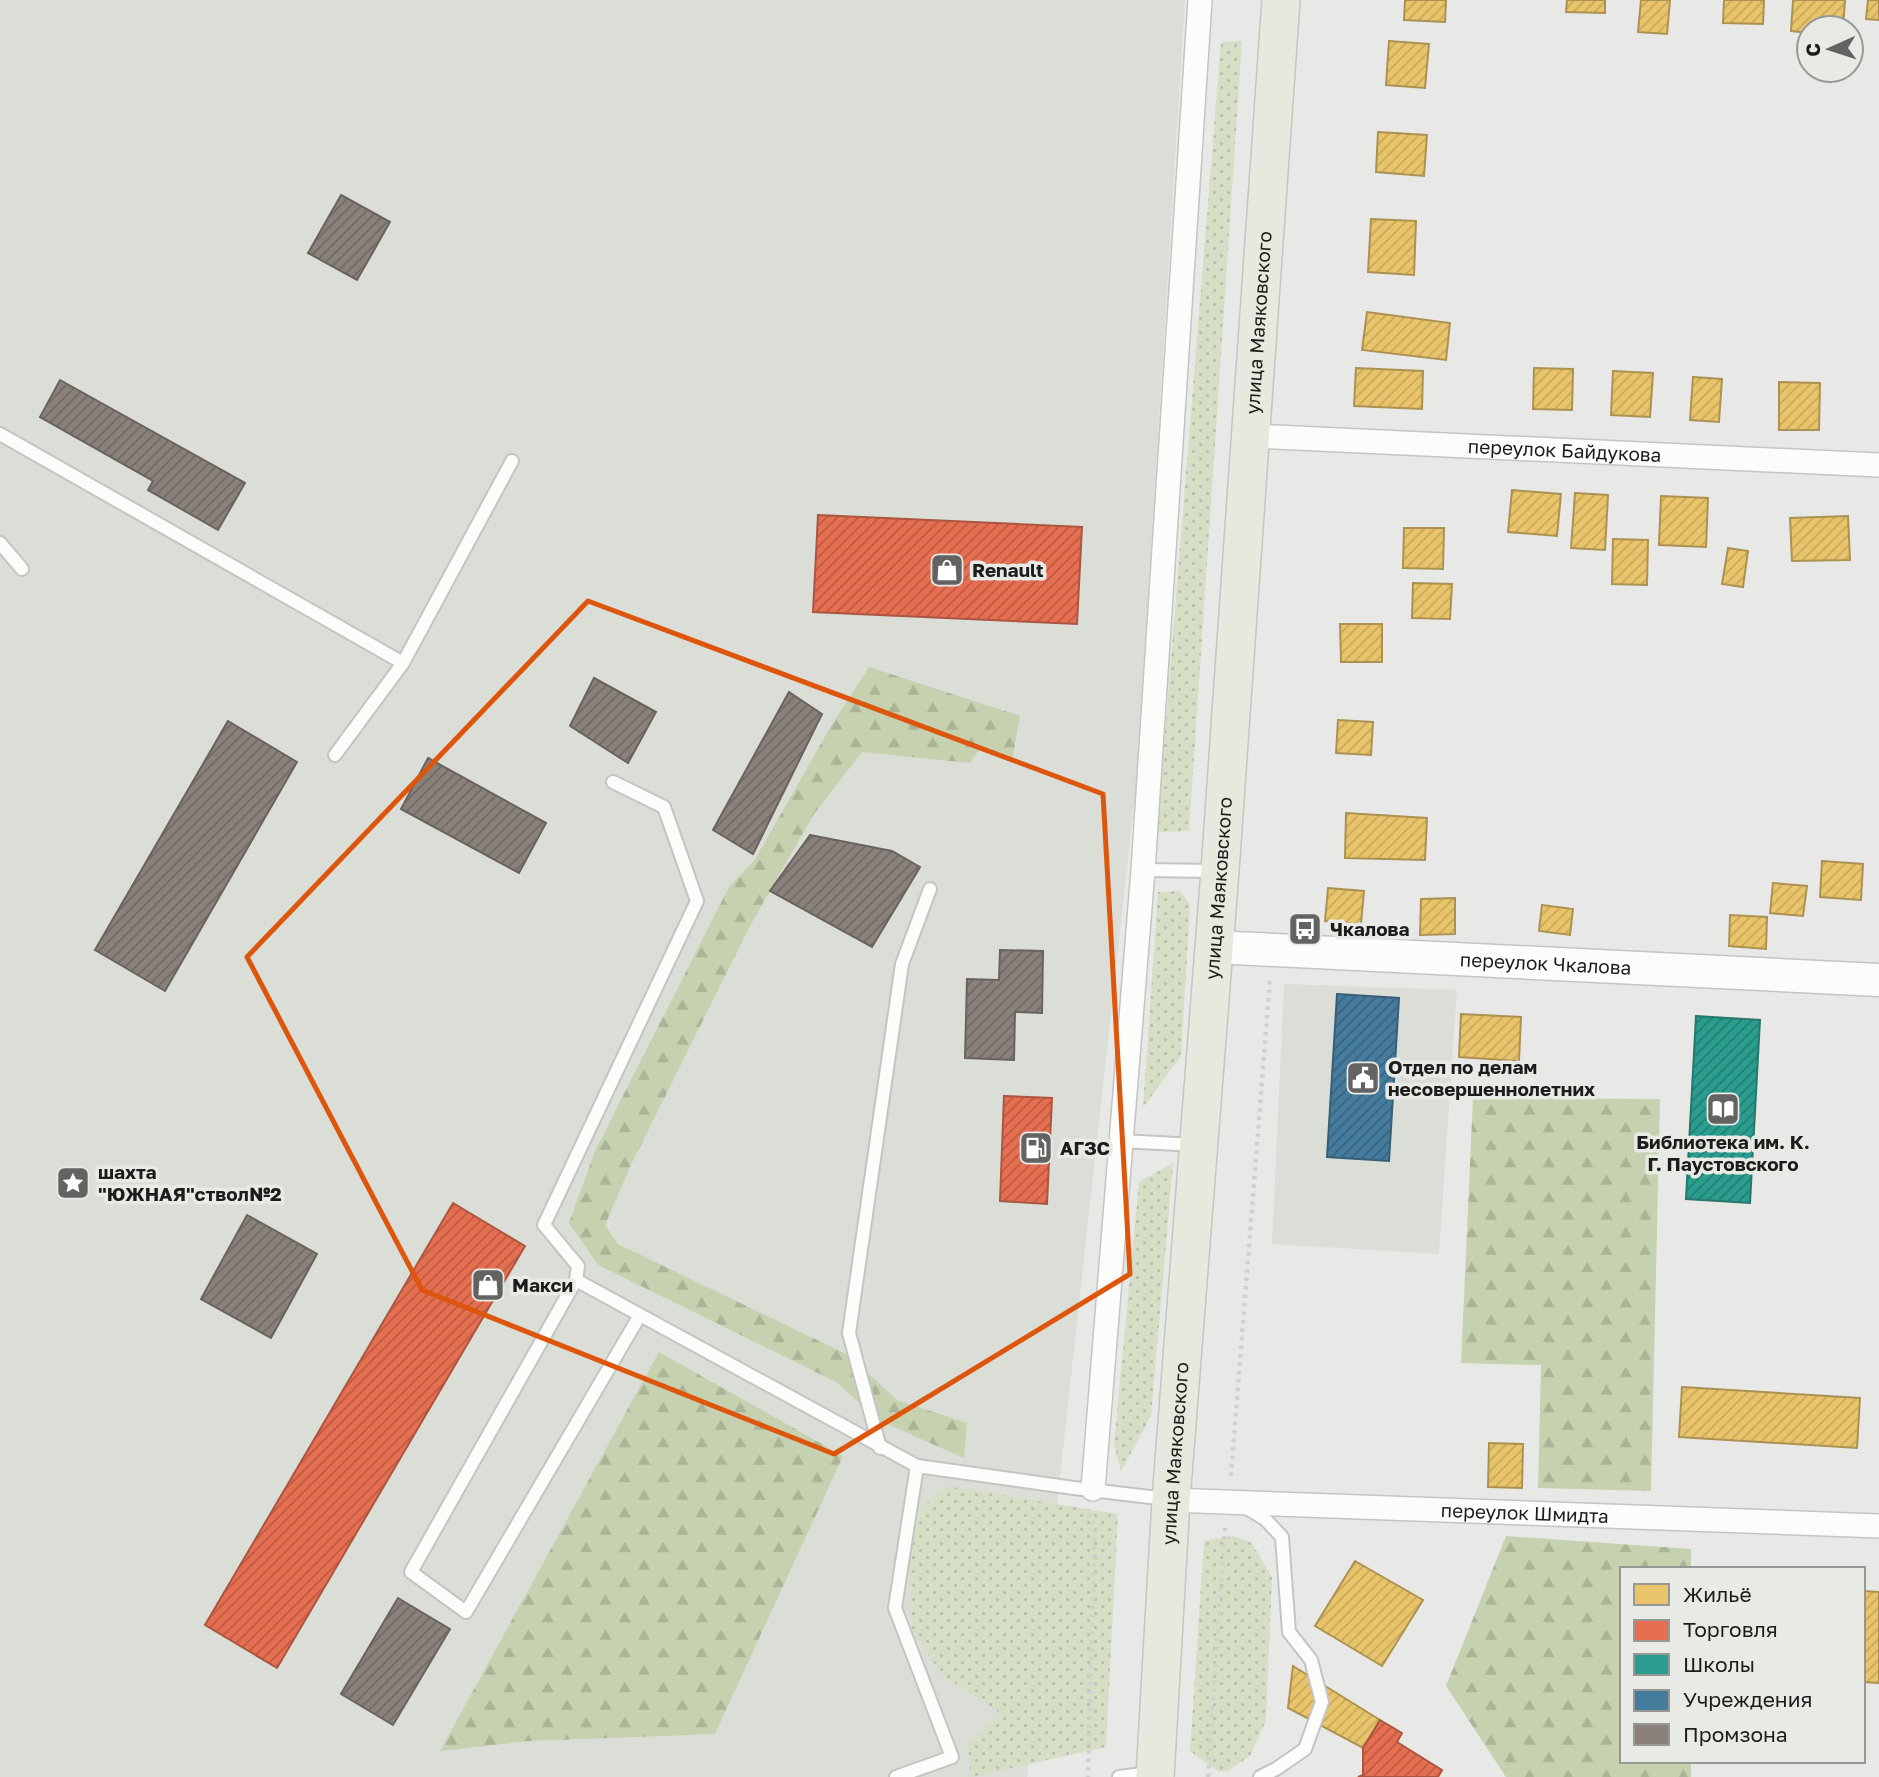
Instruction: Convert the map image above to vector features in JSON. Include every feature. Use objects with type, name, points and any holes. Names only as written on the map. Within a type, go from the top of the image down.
[{"type":"main road","name":"улица Маяковского","points":[[1155,1774],[1171,1500],[1252,436],[1281,0]]},
{"type":"street","points":[[1084,1489],[1122,1141],[1143,870],[1200,0]]},
{"type":"street","name":"переулок Байдукова","points":[[1252,436],[1879,465]]},
{"type":"street","name":"переулок Чкалова","points":[[1214,947],[1879,980]]},
{"type":"street","name":"переулок Шмидта","points":[[1171,1500],[1879,1526]]},
{"type":"lane","points":[[0,434],[403,663]]},
{"type":"lane","points":[[335,755],[403,663],[512,461]]},
{"type":"lane","points":[[0,543],[22,569]]},
{"type":"lane","points":[[613,782],[664,807],[697,901],[544,1225],[578,1266],[576,1280],[411,1572],[466,1612],[640,1315]]},
{"type":"lane","points":[[1143,870],[1220,871]]},
{"type":"lane","points":[[880,1448],[849,1333],[902,964],[930,889]]},
{"type":"lane","points":[[1122,1141],[1199,1145]]},
{"type":"lane","points":[[576,1280],[916,1466],[1171,1500]]},
{"type":"lane","points":[[896,1777],[952,1757],[895,1608],[916,1466]]},
{"type":"lane","points":[[1233,1502],[1265,1519],[1282,1537],[1289,1632],[1311,1660],[1322,1702],[1305,1749],[1260,1777]]},
{"type":"lane","points":[[1119,1777],[1155,1774]]},
{"type":"path","points":[[1208,1777],[1223,1538],[1233,1502],[1272,950]]},
{"type":"path","points":[[1084,1489],[1095,1527],[1088,1777]]},
{"type":"highlighted area","points":[[588,601],[1103,794],[1130,1274],[834,1454],[422,1290],[247,957]]},
{"type":"shaded area","points":[[0,0],[1185,0],[1136,786],[1027,1777],[0,1777]]},
{"type":"shaded area","points":[[1284,984],[1457,990],[1439,1254],[1272,1244]]},
{"type":"green space","points":[[1242,41],[1189,831],[1157,832],[1221,42]]},
{"type":"green space","points":[[869,667],[1020,716],[1012,761],[981,747],[970,763],[862,752],[814,814],[750,926],[630,1167],[605,1225],[618,1244],[850,1356],[897,1400],[967,1423],[964,1458],[878,1420],[836,1382],[598,1265],[569,1223],[595,1151],[729,887],[754,861],[831,726]]},
{"type":"green space","points":[[1180,891],[1190,905],[1181,1056],[1143,1108],[1158,892]]},
{"type":"green space","points":[[1473,1098],[1660,1099],[1651,1491],[1538,1488],[1541,1365],[1461,1363]]},
{"type":"green space","points":[[1173,1163],[1151,1416],[1121,1472],[1114,1444],[1139,1182]]},
{"type":"green space","points":[[659,1352],[843,1456],[715,1734],[529,1741],[440,1751]]},
{"type":"green space","points":[[946,1486],[1118,1514],[1106,1747],[971,1777],[968,1745],[1000,1713],[942,1675],[912,1631],[909,1556],[922,1507]]},
{"type":"green space","points":[[1233,1536],[1251,1542],[1272,1577],[1266,1721],[1250,1756],[1228,1771],[1219,1772],[1190,1751],[1204,1541]]},
{"type":"green space","points":[[1506,1536],[1691,1549],[1691,1567],[1620,1567],[1620,1763],[1691,1763],[1691,1777],[1506,1777],[1446,1686]]},
{"type":"building: Жильё","points":[[1405,0],[1446,0],[1445,22],[1404,20]]},
{"type":"building: Жильё","points":[[1567,0],[1605,0],[1605,13],[1566,12]]},
{"type":"building: Жильё","points":[[1641,0],[1670,0],[1667,34],[1638,32]]},
{"type":"building: Жильё","points":[[1724,0],[1764,0],[1763,24],[1723,23]]},
{"type":"building: Жильё","points":[[1793,0],[1845,0],[1844,14],[1795,14],[1795,31],[1791,31]]},
{"type":"building: Жильё","points":[[1868,0],[1879,0],[1879,20],[1866,19]]},
{"type":"building: Жильё","points":[[1389,41],[1429,44],[1425,88],[1386,85]]},
{"type":"building: Жильё","points":[[1378,132],[1427,135],[1424,176],[1376,172]]},
{"type":"building: Жильё","points":[[1371,219],[1416,221],[1414,275],[1368,272]]},
{"type":"building: Жильё","points":[[1367,312],[1450,323],[1446,360],[1362,350]]},
{"type":"building: Жильё","points":[[1356,368],[1423,371],[1422,409],[1354,406]]},
{"type":"building: Жильё","points":[[1534,368],[1573,369],[1572,410],[1533,409]]},
{"type":"building: Жильё","points":[[1613,371],[1653,373],[1650,417],[1611,415]]},
{"type":"building: Жильё","points":[[1693,377],[1722,379],[1719,422],[1690,420]]},
{"type":"building: Жильё","points":[[1779,382],[1820,383],[1819,430],[1779,430]]},
{"type":"building: Жильё","points":[[1512,490],[1561,494],[1557,536],[1508,532]]},
{"type":"building: Жильё","points":[[1575,493],[1608,495],[1605,550],[1571,548]]},
{"type":"building: Жильё","points":[[1661,496],[1708,498],[1706,547],[1659,545]]},
{"type":"building: Жильё","points":[[1848,516],[1850,560],[1792,561],[1790,518]]},
{"type":"building: Жильё","points":[[1404,528],[1444,528],[1443,569],[1403,568]]},
{"type":"building: Жильё","points":[[1613,539],[1648,540],[1647,585],[1612,584]]},
{"type":"building: Жильё","points":[[1728,548],[1748,551],[1743,587],[1722,584]]},
{"type":"building: Жильё","points":[[1413,583],[1452,584],[1450,619],[1412,618]]},
{"type":"building: Жильё","points":[[1340,624],[1382,624],[1382,662],[1341,662]]},
{"type":"building: Жильё","points":[[1338,720],[1373,722],[1371,755],[1336,753]]},
{"type":"building: Жильё","points":[[1346,813],[1427,818],[1425,860],[1345,858]]},
{"type":"building: Жильё","points":[[1822,861],[1863,864],[1861,900],[1820,897]]},
{"type":"building: Жильё","points":[[1773,883],[1807,886],[1803,916],[1770,913]]},
{"type":"building: Жильё","points":[[1328,888],[1364,891],[1361,924],[1325,921]]},
{"type":"building: Жильё","points":[[1455,898],[1455,934],[1420,935],[1421,899]]},
{"type":"building: Жильё","points":[[1542,905],[1573,909],[1570,935],[1539,931]]},
{"type":"building: Жильё","points":[[1730,915],[1767,917],[1766,949],[1729,946]]},
{"type":"building: Жильё","points":[[1461,1014],[1521,1017],[1519,1061],[1459,1057]]},
{"type":"building: Жильё","points":[[1682,1387],[1860,1398],[1857,1448],[1679,1437]]},
{"type":"building: Жильё","points":[[1489,1443],[1523,1444],[1522,1488],[1488,1487]]},
{"type":"building: Жильё","points":[[1355,1561],[1423,1600],[1382,1666],[1315,1626]]},
{"type":"building: Жильё","points":[[1865,1591],[1879,1592],[1879,1683],[1865,1682]]},
{"type":"building: Жильё","points":[[1293,1666],[1380,1720],[1363,1748],[1288,1708]]},
{"type":"building: Торговля","name":"Renault","points":[[818,515],[1082,527],[1077,624],[813,612]]},
{"type":"building: Торговля","points":[[1004,1096],[1052,1098],[1047,1204],[1000,1201]]},
{"type":"building: Торговля","points":[[453,1203],[525,1246],[277,1668],[205,1625]]},
{"type":"building: Торговля","points":[[1380,1720],[1402,1733],[1397,1742],[1442,1770],[1438,1777],[1358,1777],[1363,1775],[1363,1748]]},
{"type":"building: Школы","name":"Библиотека им. К. Г. Паустовского","points":[[1696,1016],[1760,1020],[1750,1203],[1686,1199]]},
{"type":"building: Учреждения","name":"Отдел по делам несовершеннолетних","points":[[1337,994],[1399,998],[1389,1161],[1327,1157]]},
{"type":"building: Промзона","points":[[341,195],[390,222],[357,280],[308,253]]},
{"type":"building: Промзона","points":[[60,380],[245,483],[218,530],[148,490],[153,481],[40,417]]},
{"type":"building: Промзона","points":[[594,678],[656,712],[628,763],[570,726]]},
{"type":"building: Промзона","points":[[789,692],[822,714],[753,854],[713,830]]},
{"type":"building: Промзона","points":[[228,721],[297,762],[165,991],[95,950]]},
{"type":"building: Промзона","points":[[428,758],[546,823],[519,873],[401,809]]},
{"type":"building: Промзона","points":[[810,835],[892,851],[920,867],[872,947],[770,891]]},
{"type":"building: Промзона","points":[[1000,950],[1043,951],[1042,1013],[1015,1012],[1014,1060],[965,1058],[967,979],[999,980]]},
{"type":"building: Промзона","points":[[247,1215],[317,1254],[271,1338],[201,1299]]},
{"type":"building: Промзона","points":[[398,1598],[450,1629],[393,1725],[341,1694]]},
{"type":"place","name":"Renault","points":[[947,570]]},
{"type":"place","name":"Чкалова","points":[[1305,929]]},
{"type":"place","name":"Отдел по делам несовершеннолетних","points":[[1363,1078]]},
{"type":"place","name":"Библиотека им. К. Г. Паустовского","points":[[1723,1109]]},
{"type":"place","name":"АГЗС","points":[[1036,1148]]},
{"type":"place","name":"шахта \"ЮЖНАЯ\"ствол№2","points":[[73,1183]]},
{"type":"place","name":"Макси","points":[[488,1285]]}]
